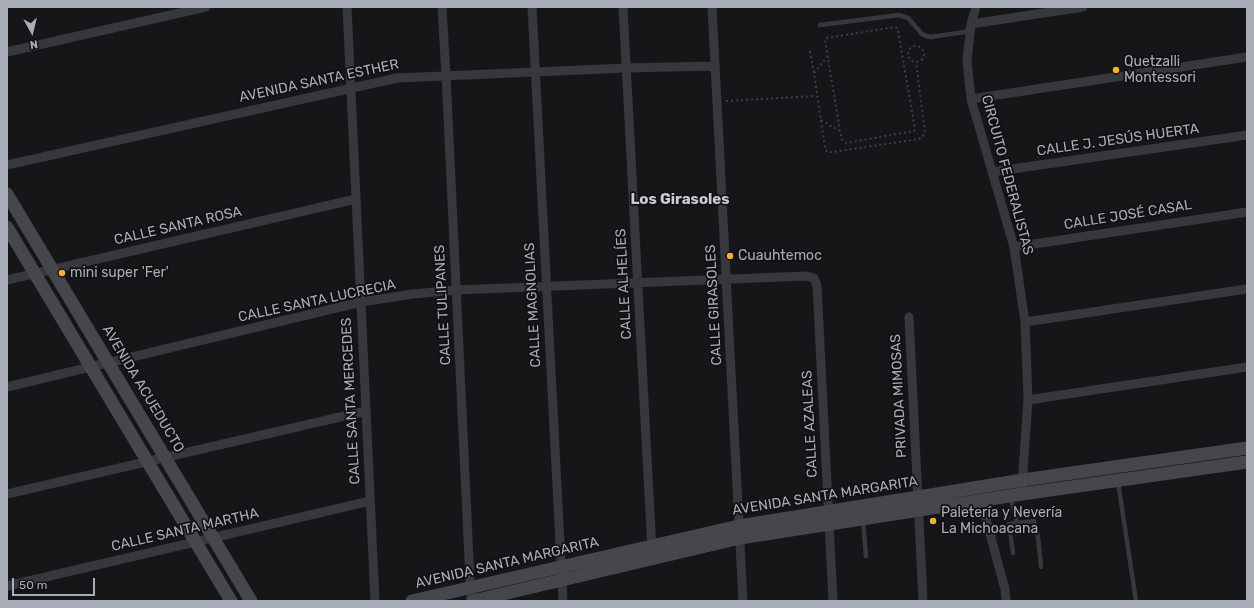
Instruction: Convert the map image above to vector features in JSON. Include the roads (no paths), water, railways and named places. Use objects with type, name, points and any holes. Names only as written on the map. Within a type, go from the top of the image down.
[{"type":"main road","name":"AVENIDA ACUEDUCTO","points":[[7,194],[251,601]]},
{"type":"main road","points":[[7,227],[231,601]]},
{"type":"main road","name":"AVENIDA SANTA MARGARITA","points":[[412,601],[471,588],[561,573],[739,532],[829,518],[917,497],[1023,480],[1247,448]]},
{"type":"main road","name":"AVENIDA SANTA MARGARITA","points":[[829,518],[863,519],[1117,480],[1247,462]]},
{"type":"main road","name":"AVENIDA SANTA MARGARITA","points":[[472,601],[561,573]]},
{"type":"street","points":[[7,52],[206,7]]},
{"type":"street","name":"CALLE SANTA MERCEDES","points":[[347,7],[375,601]]},
{"type":"street","name":"CALLE TULIPANES","points":[[442,7],[472,601]]},
{"type":"street","name":"CALLE MAGNOLIAS","points":[[532,7],[563,601]]},
{"type":"street","name":"CALLE ALHELÍES","points":[[623,7],[652,552]]},
{"type":"street","name":"CALLE GIRASOLES","points":[[712,7],[743,601]]},
{"type":"street","name":"CIRCUITO FEDERALISTAS","points":[[976,7],[971,28],[967,60],[971,99],[1014,247],[1025,322],[1028,400],[1023,480],[1016,495]]},
{"type":"street","points":[[971,28],[1083,7]]},
{"type":"street","points":[[971,99],[1247,57]]},
{"type":"street","name":"AVENIDA SANTA ESTHER","points":[[7,166],[351,87],[397,78],[626,68],[715,66]]},
{"type":"street","name":"CALLE J. JESÚS HUERTA","points":[[992,172],[1247,135]]},
{"type":"street","name":"CALLE SANTA ROSA","points":[[7,280],[356,199]]},
{"type":"street","name":"CALLE JOSÉ CASAL","points":[[1014,247],[1247,212]]},
{"type":"street","name":"CALLE SANTA LUCRECIA","points":[[7,387],[109,364],[361,302],[413,294],[456,290],[806,276]]},
{"type":"street","name":"CALLE AZALEAS","points":[[806,276],[814,278],[817,286],[833,601]]},
{"type":"street","points":[[1025,322],[1247,289]]},
{"type":"street","name":"PRIVADA MIMOSAS","points":[[909,317],[923,601]]},
{"type":"street","points":[[1028,400],[1247,367]]},
{"type":"street","points":[[7,494],[366,411]]},
{"type":"street","name":"CALLE SANTA MARTHA","points":[[7,586],[370,501]]},
{"type":"street","points":[[981,501],[1005,589],[1006,601]]},
{"type":"lane","points":[[820,25],[899,15],[908,18],[922,34],[931,37],[971,28]]},
{"type":"lane","points":[[1117,480],[1136,601]]},
{"type":"lane","points":[[1016,495],[1017,523]]},
{"type":"lane","points":[[863,519],[866,556]]},
{"type":"lane","points":[[1013,553],[1009,524],[1034,521],[1038,536],[1041,567]]},
{"type":"place","name":"Quetzalli Montessori","points":[[1116,70]]},
{"type":"place","name":"Cuauhtemoc","points":[[730,256]]},
{"type":"place","name":"mini super 'Fer'","points":[[62,273]]},
{"type":"place","name":"Paletería y Nevería La Michoacana","points":[[933,521]]},
{"type":"district","name":"Los Girasoles","points":[[680,200]]}]
